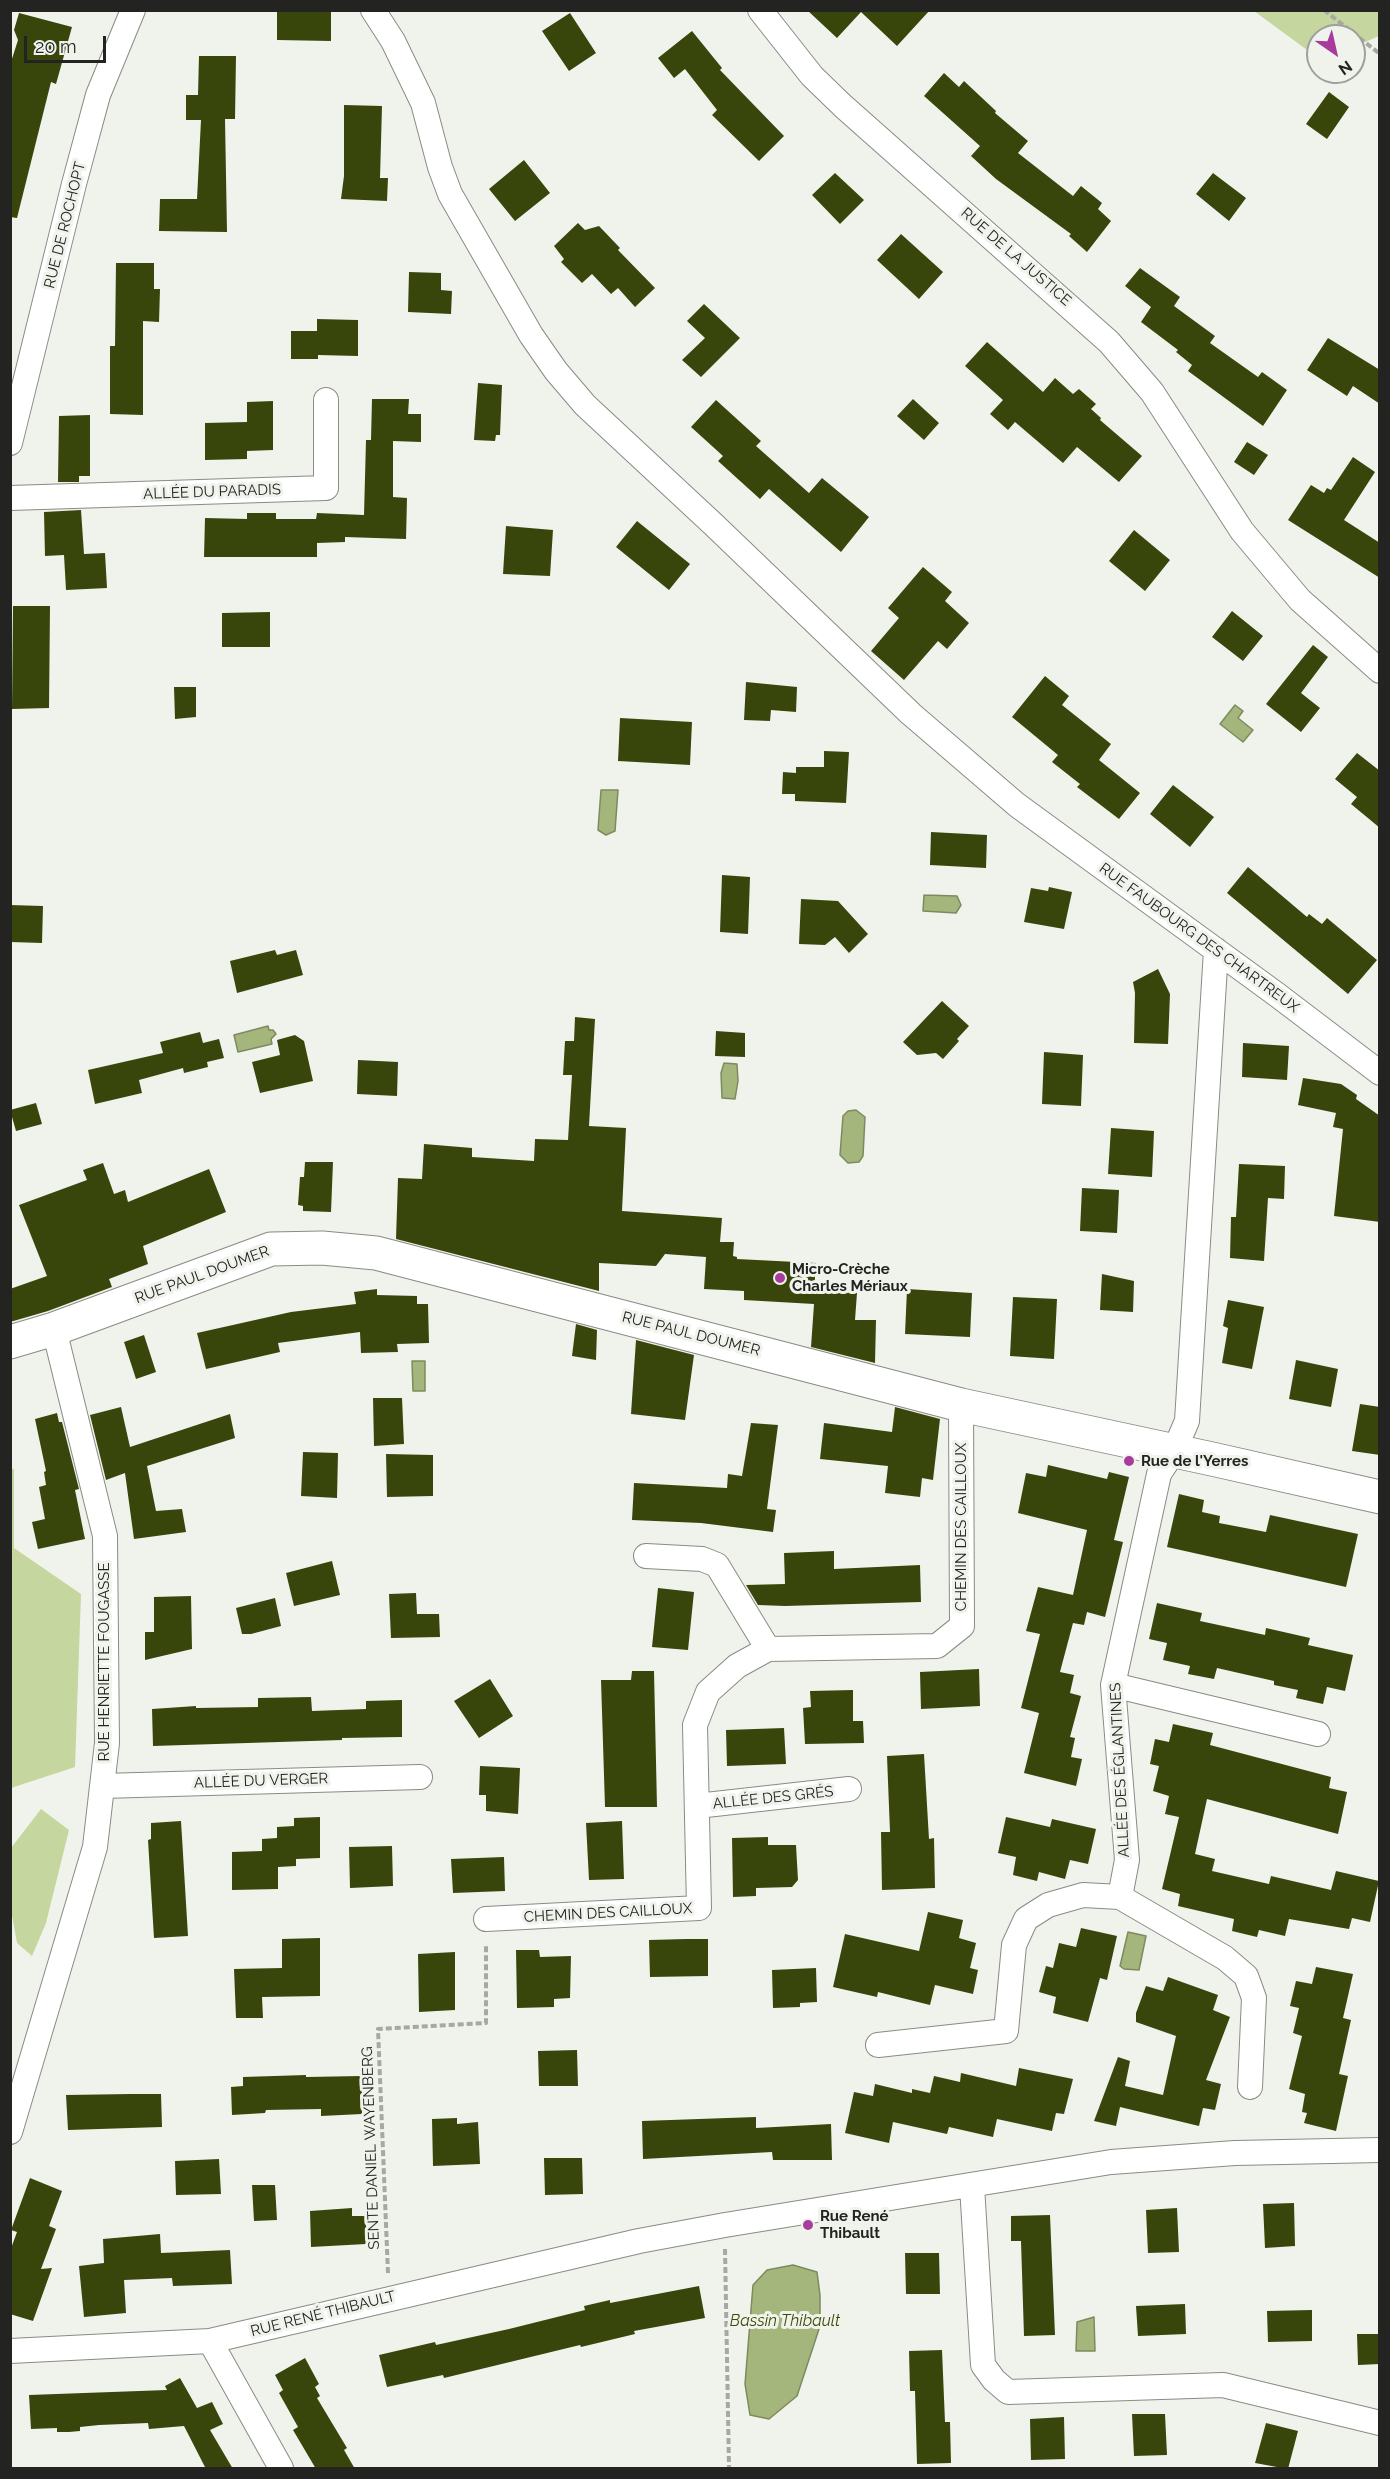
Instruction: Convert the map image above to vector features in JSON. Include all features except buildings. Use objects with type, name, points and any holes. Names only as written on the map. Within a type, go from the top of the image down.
[{"type":"street","name":"RUE DE ROCHOPT","points":[[10,443],[98,95],[133,10]]},
{"type":"street","name":"RUE FAUBOURG DES CHARTREUX","points":[[373,10],[393,41],[423,103],[440,167],[450,194],[531,336],[556,371],[585,405],[911,714],[1017,805],[1380,1073]]},
{"type":"street","name":"RUE DE LA JUSTICE","points":[[760,10],[812,76],[843,106],[1109,342],[1152,392],[1242,531],[1300,600],[1380,671]]},
{"type":"street","name":"ALLÉE DU PARADIS","points":[[10,498],[326,488],[326,400]]},
{"type":"street","points":[[1174,1451],[1187,1421],[1216,950]]},
{"type":"street","name":"RUE PAUL DOUMER","points":[[10,1342],[54,1329],[271,1249],[322,1248],[376,1253],[961,1405],[1380,1497]]},
{"type":"street","name":"RUE HENRIETTE FOUGASSE","points":[[10,2132],[95,1847],[107,1743],[105,1536],[54,1329]]},
{"type":"street","name":"CHEMIN DES CAILLOUX","points":[[486,1919],[699,1908],[695,1725],[708,1692],[737,1666],[768,1649],[937,1647],[962,1626],[961,1405]]},
{"type":"street","name":"ALLÉE DES ÉGLANTINES","points":[[1120,1898],[1127,1860],[1113,1685],[1159,1474],[1174,1451]]},
{"type":"street","points":[[646,1556],[702,1559],[717,1565],[768,1649]]},
{"type":"street","points":[[1113,1685],[1318,1734]]},
{"type":"street","name":"ALLÉE DU VERGER","points":[[102,1786],[420,1777]]},
{"type":"street","name":"ALLÉE DES GRÉS","points":[[697,1806],[849,1789]]},
{"type":"street","points":[[878,2045],[1006,2031],[1014,1946],[1026,1919],[1048,1905],[1083,1895],[1120,1898],[1225,1958],[1246,1976],[1254,1998],[1250,2086]]},
{"type":"street","name":"RUE RENÉ THIBAULT","points":[[10,2351],[210,2341],[639,2241],[1111,2163],[1235,2153],[1380,2150]]},
{"type":"street","points":[[972,2186],[982,2365],[1008,2392],[1223,2385],[1380,2423]]},
{"type":"street","points":[[210,2341],[281,2469]]},
{"type":"path","points":[[1324,10],[1380,54]]},
{"type":"path","name":"SENTE DANIEL WAYENBERG","points":[[389,2298],[378,2030],[486,2023],[486,1919]]},
{"type":"path","points":[[725,2225],[729,2469]]},
{"type":"shaded area","points":[[1254,11],[1379,11],[1379,36],[1366,42],[1366,24],[1306,24],[1306,49]]},
{"type":"shaded area","points":[[11,1469],[14,1469],[14,1548],[81,1594],[75,1767],[11,1788]]},
{"type":"shaded area","points":[[41,1809],[69,1830],[46,1923],[32,1956],[17,1943],[11,1910],[11,1848]]},
{"type":"water","points":[[1235,705],[1243,711],[1238,718],[1253,730],[1243,742],[1220,724]]},
{"type":"water","points":[[601,790],[618,790],[615,831],[606,835],[598,830]]},
{"type":"water","points":[[924,895],[957,896],[961,905],[956,913],[923,911]]},
{"type":"water","points":[[268,1026],[269,1030],[273,1030],[276,1034],[271,1039],[272,1044],[238,1052],[234,1035]]},
{"type":"water","points":[[724,1063],[737,1064],[738,1081],[735,1099],[722,1098],[721,1073]]},
{"type":"water","points":[[856,1110],[865,1117],[863,1156],[859,1162],[848,1163],[840,1155],[843,1116],[848,1111]]},
{"type":"water","points":[[412,1361],[425,1361],[425,1391],[413,1391]]},
{"type":"water","points":[[1128,1932],[1146,1936],[1139,1970],[1124,1969],[1120,1966]]},
{"type":"water","name":"Bassin Thibault","points":[[793,2265],[817,2272],[820,2326],[797,2396],[769,2419],[750,2415],[745,2384],[753,2285],[767,2270]]},
{"type":"water","points":[[1094,2317],[1095,2351],[1076,2351],[1077,2322]]},
{"type":"place","name":"Micro-Crèche Charles Mériaux","points":[[780,1278]]},
{"type":"place","name":"Rue de l'Yerres","points":[[1129,1461]]},
{"type":"place","name":"Rue René Thibault","points":[[808,2225]]}]
